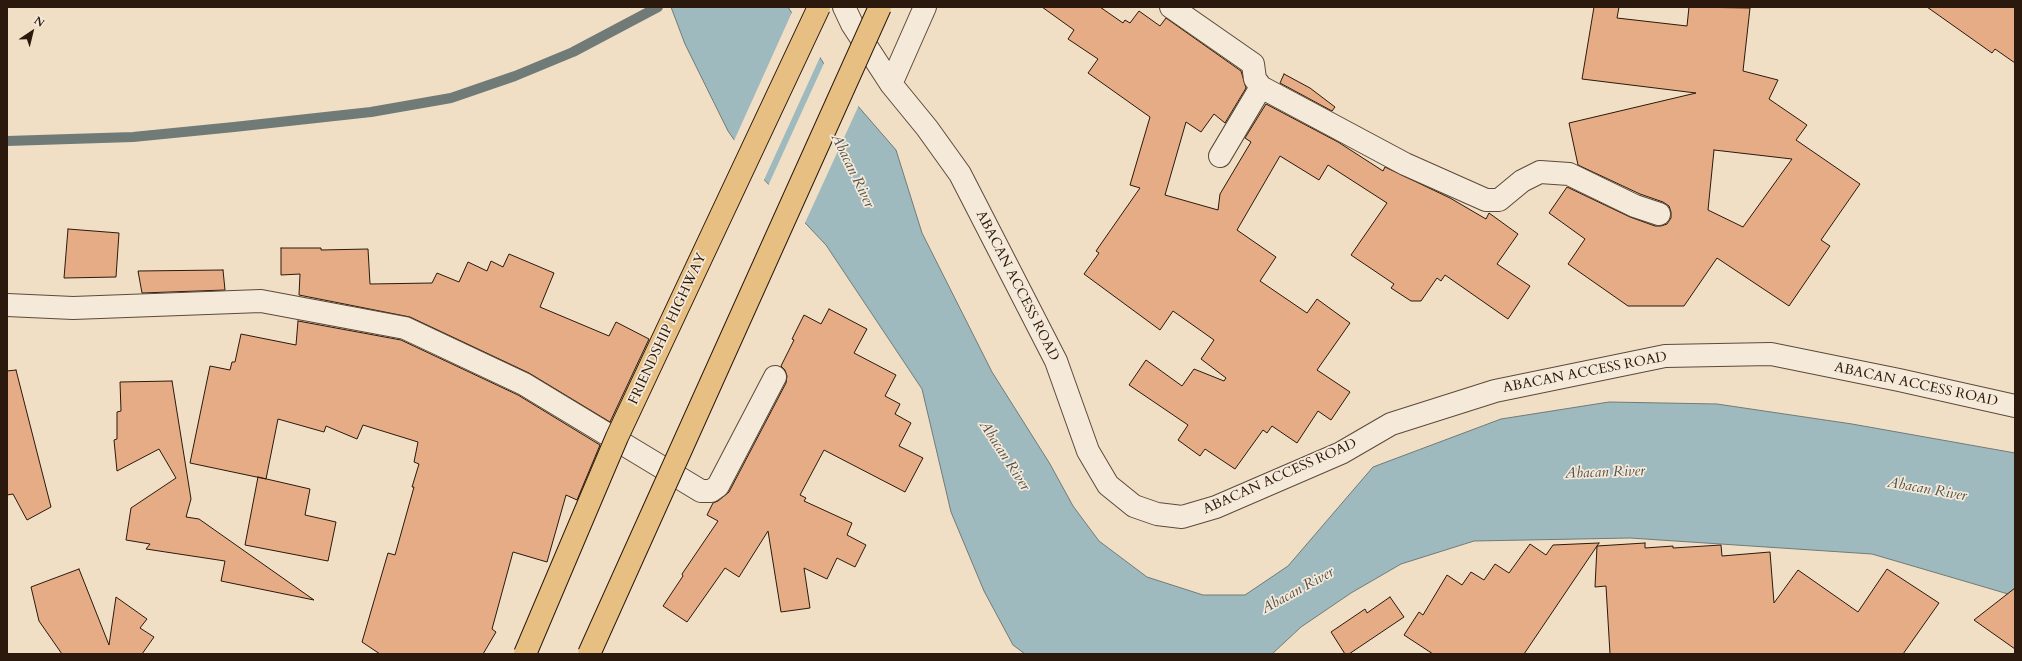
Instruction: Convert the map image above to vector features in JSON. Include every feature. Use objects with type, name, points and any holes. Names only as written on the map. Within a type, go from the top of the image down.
[{"type":"main road","name":"FRIENDSHIP HIGHWAY","points":[[525,654],[617,437],[819,7]]},
{"type":"main road","points":[[589,654],[880,7]]},
{"type":"street","name":"ABACAN ACCESS ROAD","points":[[844,7],[852,24],[891,84],[927,128],[960,174],[1056,361],[1088,451],[1108,485],[1134,506],[1157,514],[1182,517],[1216,506],[1341,453],[1391,424],[1495,391],[1665,356],[1771,354],[1899,380],[2015,406]]},
{"type":"street","points":[[891,84],[925,7]]},
{"type":"street","points":[[1171,7],[1253,64],[1255,79],[1261,87],[1405,164],[1486,200],[1499,200],[1522,182],[1540,172],[1569,174],[1635,206],[1659,214]]},
{"type":"street","points":[[1220,156],[1261,87]]},
{"type":"street","points":[[7,305],[73,308],[261,301],[405,328],[524,384],[701,491],[711,491],[718,486],[775,377]]},
{"type":"water","name":"Abacan River","points":[[671,7],[788,7],[831,75],[896,150],[922,233],[992,372],[1050,464],[1073,506],[1099,541],[1147,577],[1203,595],[1245,595],[1288,566],[1373,467],[1501,419],[1609,402],[1717,404],[1852,424],[2015,453],[2015,596],[1872,554],[1630,538],[1474,541],[1401,564],[1351,593],[1301,627],[1272,654],[1025,654],[1013,645],[984,591],[951,512],[922,389],[826,245],[756,171],[728,131],[685,44]]},
{"type":"pier","points":[[793,10],[821,55],[763,182],[733,143]]},
{"type":"pier","points":[[825,61],[833,74],[859,105],[804,225],[768,186]]},
{"type":"building","points":[[1042,7],[1100,7],[1123,23],[1125,20],[1130,23],[1139,11],[1160,26],[1166,18],[1241,71],[1246,88],[1225,123],[1214,114],[1201,132],[1186,122],[1165,195],[1218,210],[1220,194],[1251,142],[1245,138],[1266,104],[1338,142],[1383,171],[1385,167],[1450,198],[1486,219],[1489,213],[1518,234],[1497,264],[1530,286],[1508,319],[1445,275],[1441,281],[1437,278],[1421,301],[1411,301],[1391,288],[1394,284],[1351,255],[1387,203],[1328,165],[1319,180],[1280,156],[1237,230],[1276,257],[1260,281],[1307,313],[1317,299],[1350,323],[1317,370],[1350,392],[1331,420],[1318,411],[1297,443],[1272,426],[1267,433],[1263,430],[1235,469],[1205,449],[1200,456],[1178,440],[1188,425],[1129,385],[1146,360],[1182,386],[1194,369],[1224,381],[1226,378],[1201,359],[1214,340],[1173,311],[1160,330],[1084,274],[1099,253],[1096,251],[1140,188],[1130,185],[1150,117],[1088,73],[1098,59],[1068,39],[1074,30]]},
{"type":"building","points":[[1594,7],[1619,7],[1617,18],[1687,26],[1689,7],[1750,8],[1743,71],[1778,80],[1769,99],[1807,125],[1796,140],[1860,184],[1821,240],[1830,246],[1789,306],[1717,258],[1684,306],[1628,306],[1568,264],[1585,239],[1549,213],[1567,187],[1630,217],[1655,226],[1667,224],[1671,218],[1669,206],[1663,202],[1640,194],[1578,165],[1569,123],[1696,93],[1582,79]],"holes":[[[1714,150],[1792,159],[1743,227],[1708,210]]]},
{"type":"building","points":[[1927,7],[2015,7],[2015,63],[1995,49],[1992,53]]},
{"type":"building","points":[[1284,74],[1310,88],[1335,107],[1332,111],[1280,83]]},
{"type":"building","points":[[68,229],[119,233],[116,277],[64,278]]},
{"type":"building","points":[[281,248],[321,248],[321,250],[368,249],[370,284],[432,283],[437,273],[459,282],[468,262],[487,271],[491,261],[503,267],[509,254],[554,273],[540,307],[609,336],[616,322],[649,339],[610,422],[529,373],[410,317],[299,295],[300,274],[281,275]]},
{"type":"building","points":[[223,270],[225,290],[142,293],[138,271]]},
{"type":"building","points":[[829,309],[867,329],[854,353],[896,375],[885,396],[900,404],[895,414],[911,423],[899,446],[923,458],[905,492],[824,450],[800,495],[806,498],[804,501],[852,523],[847,535],[866,545],[855,567],[837,558],[827,579],[804,568],[810,608],[781,612],[768,531],[739,577],[725,568],[687,622],[663,606],[683,576],[682,574],[718,521],[707,515],[713,503],[729,492],[786,383],[787,376],[785,370],[781,366],[804,315],[821,324]]},
{"type":"building","points":[[298,321],[401,340],[518,395],[600,445],[577,500],[566,495],[547,562],[513,552],[492,629],[496,632],[483,654],[380,654],[362,642],[388,553],[395,555],[419,464],[414,462],[418,442],[363,425],[357,439],[326,426],[324,432],[278,419],[266,479],[190,463],[210,366],[230,370],[232,362],[235,362],[241,334],[296,345]]},
{"type":"building","points":[[16,370],[51,507],[27,520],[13,494],[7,495],[7,371]]},
{"type":"building","points":[[172,381],[191,499],[186,517],[199,519],[314,600],[221,581],[225,561],[146,549],[150,544],[126,540],[131,508],[176,478],[159,449],[117,471],[114,440],[117,439],[117,412],[121,411],[120,382]]},
{"type":"building","points":[[258,477],[310,489],[305,515],[336,522],[328,561],[245,545]]},
{"type":"building","points":[[1599,543],[1524,654],[1433,654],[1404,635],[1419,612],[1423,615],[1447,575],[1462,585],[1471,572],[1484,580],[1495,564],[1509,573],[1530,544],[1546,555],[1553,545]]},
{"type":"building","points":[[1645,543],[1645,548],[1721,545],[1722,556],[1770,552],[1774,603],[1798,570],[1858,612],[1887,569],[1939,603],[1903,654],[1610,654],[1606,586],[1595,587],[1597,546]]},
{"type":"building","points":[[79,569],[109,645],[116,597],[147,619],[140,628],[154,637],[142,654],[62,654],[39,621],[31,587]]},
{"type":"building","points":[[2015,588],[2015,649],[1974,620]]},
{"type":"building","points":[[1390,597],[1404,617],[1349,654],[1345,654],[1331,632],[1365,609],[1367,613]]},
{"type":"waterway","points":[[7,141],[133,137],[371,112],[451,98],[515,76],[573,52],[658,7]]}]
